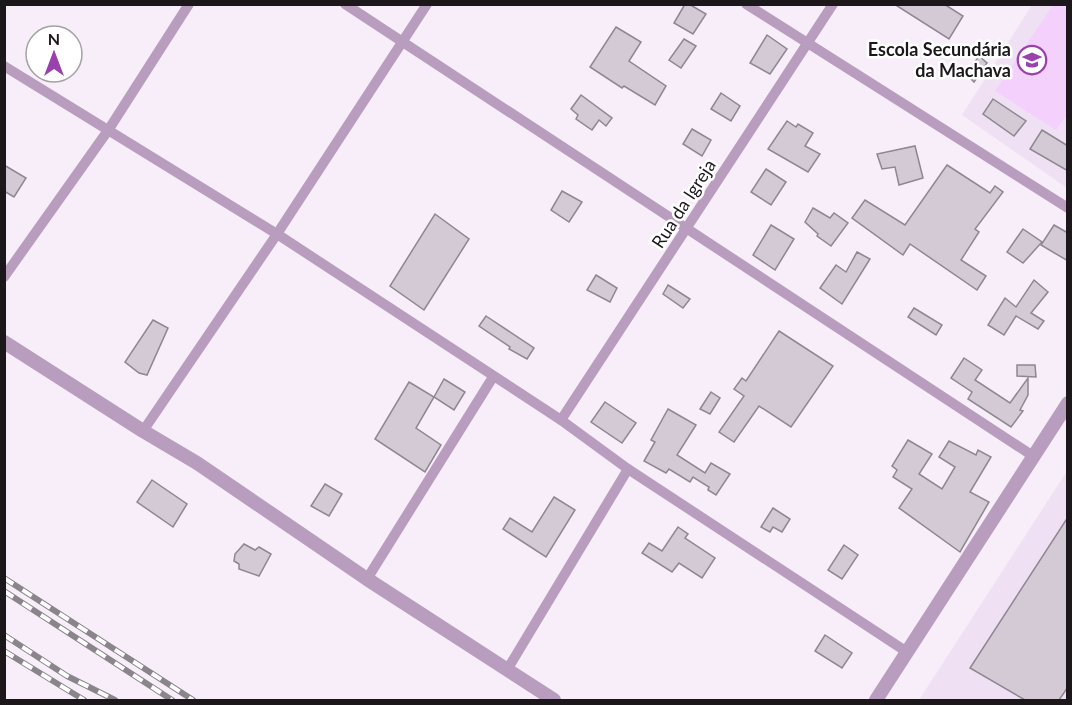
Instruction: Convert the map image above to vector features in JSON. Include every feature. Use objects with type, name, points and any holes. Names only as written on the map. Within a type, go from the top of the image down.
[{"type":"street","points":[[4,277],[109,129],[189,4]]},
{"type":"street","points":[[345,4],[1034,456]]},
{"type":"street","points":[[143,431],[277,234],[427,4]]},
{"type":"street","points":[[746,4],[1068,208]]},
{"type":"street","name":"Rua da Igreja","points":[[561,420],[833,4]]},
{"type":"street","points":[[4,66],[277,234],[561,420],[628,469],[907,652]]},
{"type":"street","points":[[4,342],[197,463],[367,579],[554,700]]},
{"type":"street","points":[[367,579],[493,377]]},
{"type":"street","points":[[876,700],[1068,403]]},
{"type":"street","points":[[507,670],[628,469]]},
{"type":"shaded area","name":"Escola Secundária da Machava","points":[[1032,5],[1067,5],[1067,188],[962,115]]},
{"type":"shaded area","points":[[1053,5],[1068,5],[1067,115],[1056,130],[995,91]]},
{"type":"shaded area","points":[[1067,471],[1067,700],[919,700]]},
{"type":"building","points":[[685,4],[706,14],[693,34],[674,23]]},
{"type":"building","points":[[894,4],[944,4],[963,16],[949,39]]},
{"type":"building","points":[[616,27],[641,42],[629,61],[666,86],[655,105],[624,86],[622,88],[590,67]]},
{"type":"building","points":[[767,35],[787,49],[770,74],[750,63]]},
{"type":"building","points":[[684,39],[696,46],[681,68],[669,60]]},
{"type":"building","points":[[979,56],[987,63],[974,82],[966,74]]},
{"type":"building","points":[[721,93],[740,106],[731,121],[711,109]]},
{"type":"building","points":[[581,95],[612,118],[606,126],[599,120],[592,130],[576,119],[578,115],[571,109]]},
{"type":"building","points":[[993,99],[1026,121],[1014,136],[983,114]]},
{"type":"building","points":[[787,121],[796,127],[798,124],[813,133],[805,146],[820,154],[808,172],[768,149]]},
{"type":"building","points":[[692,129],[711,140],[702,156],[683,144]]},
{"type":"building","points":[[1042,130],[1068,146],[1068,171],[1030,149]]},
{"type":"building","points":[[915,146],[923,178],[899,185],[895,167],[882,169],[877,154]]},
{"type":"building","points":[[4,165],[26,178],[14,197],[4,191]]},
{"type":"building","points":[[947,165],[990,193],[995,186],[1003,192],[975,229],[979,232],[961,260],[986,276],[977,290],[910,244],[903,255],[852,218],[865,200],[905,225]]},
{"type":"building","points":[[766,169],[786,182],[771,205],[751,192]]},
{"type":"building","points":[[562,191],[582,202],[569,222],[551,210]]},
{"type":"building","points":[[813,208],[830,218],[834,213],[848,223],[831,246],[817,236],[818,234],[805,222]]},
{"type":"building","points":[[435,214],[469,239],[424,310],[390,286]]},
{"type":"building","points":[[771,225],[794,239],[775,270],[753,255]]},
{"type":"building","points":[[1054,225],[1068,233],[1068,261],[1041,245]]},
{"type":"building","points":[[1023,229],[1042,242],[1023,263],[1007,252]]},
{"type":"building","points":[[857,252],[870,259],[842,304],[820,288],[836,265],[846,272]]},
{"type":"building","points":[[596,275],[617,288],[610,302],[587,290]]},
{"type":"building","points":[[1034,280],[1048,292],[1031,313],[1044,321],[1038,329],[1016,316],[1004,335],[988,325],[1005,298],[1016,307]]},
{"type":"building","points":[[668,285],[690,299],[683,308],[663,294]]},
{"type":"building","points":[[914,308],[942,325],[936,335],[908,317]]},
{"type":"building","points":[[486,316],[534,348],[527,359],[509,349],[510,347],[479,326]]},
{"type":"building","points":[[153,320],[168,328],[147,375],[139,373],[125,362]]},
{"type":"building","points":[[779,331],[833,366],[791,427],[759,406],[734,442],[719,432],[744,396],[734,389],[742,378],[746,381]]},
{"type":"building","points":[[964,358],[982,370],[975,380],[1010,403],[1028,378],[1028,395],[1020,410],[1023,411],[1011,427],[968,399],[972,392],[951,378]]},
{"type":"building","points":[[1017,365],[1035,365],[1036,377],[1017,376]]},
{"type":"building","points":[[444,379],[465,392],[454,410],[434,397]]},
{"type":"building","points":[[409,382],[434,397],[416,428],[441,445],[425,472],[375,439]]},
{"type":"building","points":[[711,392],[720,398],[710,414],[700,409]]},
{"type":"building","points":[[605,402],[636,423],[622,443],[591,422]]},
{"type":"building","points":[[668,409],[696,425],[677,455],[705,473],[711,463],[730,474],[716,495],[708,490],[709,487],[693,477],[690,482],[669,469],[666,473],[644,461],[655,442],[651,440]]},
{"type":"building","points":[[908,440],[932,454],[919,474],[942,489],[955,467],[939,457],[949,441],[976,455],[978,450],[991,457],[970,492],[989,502],[960,552],[899,508],[912,489],[893,477],[897,470],[892,466]]},
{"type":"building","points":[[152,480],[187,504],[173,527],[137,502]]},
{"type":"building","points":[[325,484],[342,494],[329,516],[311,506]]},
{"type":"building","points":[[554,497],[575,510],[546,557],[503,529],[510,518],[532,532]]},
{"type":"building","points":[[773,508],[790,519],[782,532],[773,527],[770,532],[761,527]]},
{"type":"building","points":[[1068,517],[1068,687],[1059,700],[1025,700],[970,668]]},
{"type":"building","points":[[678,527],[688,534],[685,538],[715,558],[702,578],[679,563],[672,572],[642,553],[649,543],[662,551]]},
{"type":"building","points":[[244,544],[255,550],[259,547],[271,554],[259,576],[239,569],[239,564],[234,561],[235,554]]},
{"type":"building","points":[[844,545],[858,555],[842,579],[828,570]]},
{"type":"building","points":[[825,635],[852,653],[842,668],[815,651]]},
{"type":"railway","points":[[4,578],[193,700]]},
{"type":"railway","points":[[4,591],[172,700]]},
{"type":"railway","points":[[4,635],[67,676],[115,700]]},
{"type":"railway","points":[[4,651],[84,700]]},
{"type":"place","name":"Escola Secundária da Machava","points":[[1032,60]]}]
